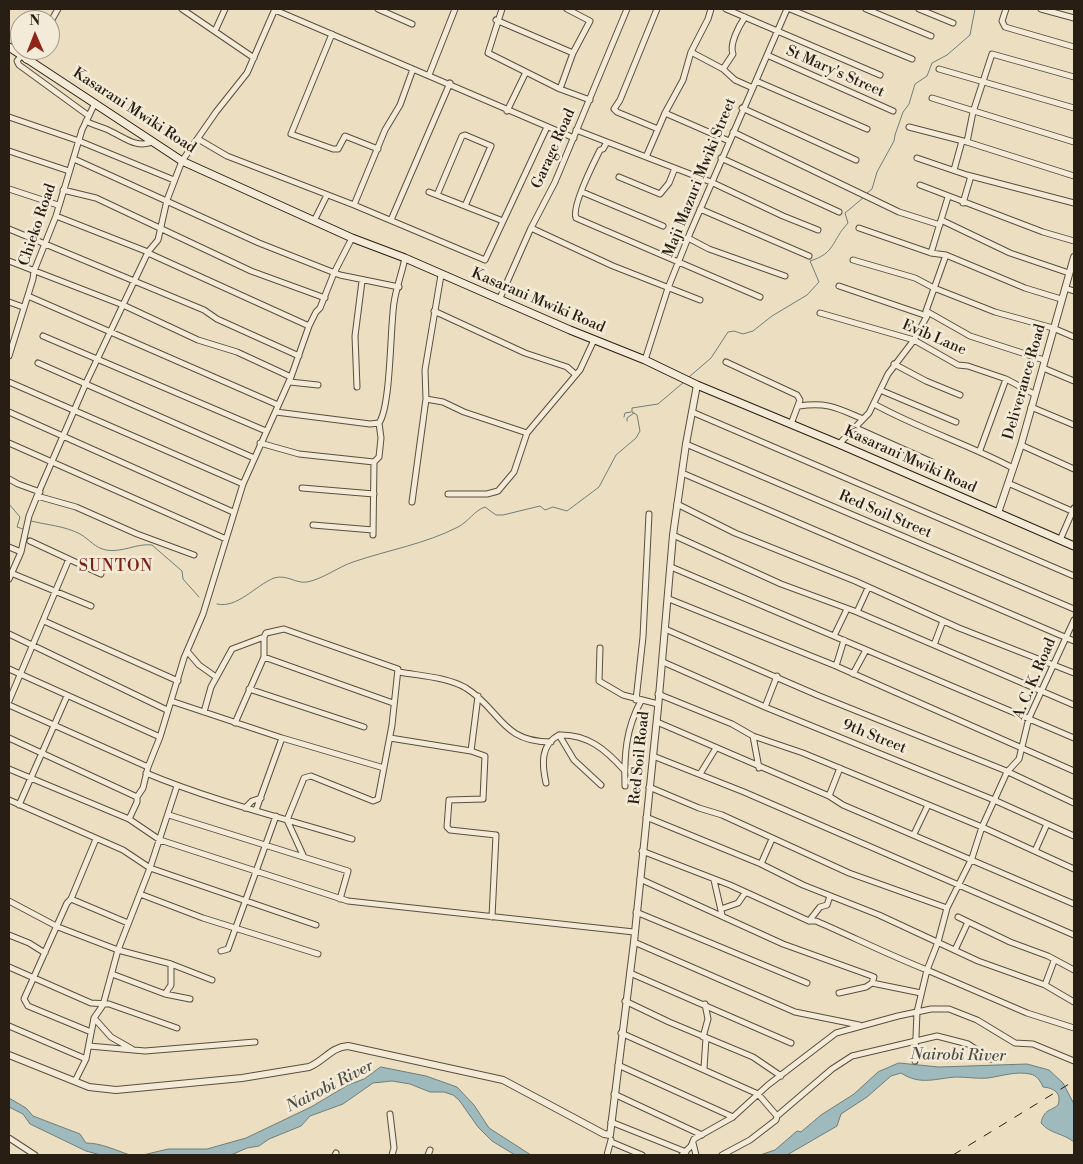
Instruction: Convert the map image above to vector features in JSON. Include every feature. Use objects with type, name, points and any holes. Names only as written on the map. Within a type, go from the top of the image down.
[{"type":"main road","name":"Kasarani Mwiki Road","points":[[27,60],[182,161],[352,238],[405,258],[441,276],[500,298],[594,340],[645,360],[697,385],[839,444],[1074,546]]},
{"type":"street","points":[[182,9],[254,58]]},
{"type":"street","points":[[215,31],[225,9]]},
{"type":"street","points":[[91,606],[55,591],[9,577],[21,552],[29,516],[86,383],[134,280],[148,253],[158,240],[167,200],[182,161],[216,112],[247,73],[275,9],[413,69],[450,83],[507,111],[574,138]]},
{"type":"street","points":[[378,9],[412,24]]},
{"type":"street","points":[[429,75],[455,9]]},
{"type":"street","points":[[502,9],[496,20],[488,54],[560,89],[590,100]]},
{"type":"street","points":[[560,89],[573,53],[590,20],[568,9]]},
{"type":"street","name":"Garage Road","points":[[500,298],[530,228],[574,138],[627,9]]},
{"type":"street","points":[[657,9],[620,100],[614,109],[658,129]]},
{"type":"street","points":[[646,157],[665,113],[683,80],[691,52],[711,9]]},
{"type":"street","points":[[726,9],[880,75]]},
{"type":"street","name":"Maji Mazuri Mwiki Street","points":[[645,360],[668,288],[688,238],[742,108],[753,88],[786,9]]},
{"type":"street","points":[[790,9],[912,58]]},
{"type":"street","points":[[866,9],[931,36]]},
{"type":"street","points":[[919,9],[953,23]]},
{"type":"street","points":[[1006,9],[1002,21],[1004,27],[1074,47]]},
{"type":"street","points":[[1041,9],[1074,18]]},
{"type":"street","points":[[1064,15],[1065,9]]},
{"type":"street","points":[[723,69],[732,54],[731,50],[735,34],[745,17]]},
{"type":"street","points":[[496,20],[573,53]]},
{"type":"street","points":[[332,34],[291,134],[333,149],[338,149],[345,136],[378,149]]},
{"type":"street","points":[[691,52],[723,69],[735,80],[753,88]]},
{"type":"street","points":[[954,170],[965,142],[982,82],[994,53],[1074,77]]},
{"type":"street","name":"St Mary's Street","points":[[767,55],[894,111]]},
{"type":"street","points":[[22,60],[18,63],[89,116]]},
{"type":"street","points":[[354,204],[400,104],[413,69]]},
{"type":"street","points":[[939,69],[1074,108]]},
{"type":"street","points":[[42,80],[47,72]]},
{"type":"street","points":[[507,111],[526,72]]},
{"type":"street","points":[[52,87],[56,77]]},
{"type":"street","points":[[756,81],[867,129]]},
{"type":"street","points":[[391,220],[450,83]]},
{"type":"street","points":[[74,105],[85,97]]},
{"type":"street","points":[[932,98],[1074,142]]},
{"type":"street","name":"Chieko Road","points":[[9,356],[11,341],[28,296],[34,271],[56,216],[79,141],[94,103]]},
{"type":"street","points":[[742,108],[856,160]]},
{"type":"street","points":[[665,113],[729,141]]},
{"type":"street","points":[[9,117],[79,141],[174,180]]},
{"type":"street","points":[[86,121],[113,132],[125,140],[141,145],[153,142]]},
{"type":"street","points":[[198,139],[227,156],[354,204],[485,260],[547,127]]},
{"type":"street","points":[[909,127],[965,142],[1074,176]]},
{"type":"street","points":[[576,130],[711,182],[782,216],[818,230]]},
{"type":"street","points":[[733,132],[899,212],[941,222],[1010,253],[1069,273]]},
{"type":"street","points":[[437,195],[462,136],[465,135],[491,146],[465,206]]},
{"type":"street","points":[[607,142],[603,149],[600,150],[582,192],[575,213],[576,218],[760,297]]},
{"type":"street","points":[[9,152],[69,172]]},
{"type":"street","points":[[721,158],[839,212]]},
{"type":"street","points":[[917,158],[971,176],[1074,203]]},
{"type":"street","points":[[74,159],[259,243],[334,273],[362,281],[399,287]]},
{"type":"street","points":[[619,177],[660,194],[669,183],[675,168]]},
{"type":"street","points":[[963,203],[971,176]]},
{"type":"street","points":[[920,185],[963,203],[1043,232],[1074,241]]},
{"type":"street","points":[[9,189],[58,206]]},
{"type":"street","points":[[63,190],[96,198],[251,271],[324,298]]},
{"type":"street","points":[[430,192],[504,221]]},
{"type":"street","points":[[582,192],[663,226]]},
{"type":"street","points":[[314,221],[327,195]]},
{"type":"street","points":[[931,253],[948,197]]},
{"type":"street","points":[[700,209],[809,256]]},
{"type":"street","points":[[56,216],[148,253],[216,286],[309,326]]},
{"type":"street","points":[[530,228],[613,266],[700,300]]},
{"type":"street","points":[[859,228],[931,253],[946,255],[1025,288],[1061,299]]},
{"type":"street","points":[[9,229],[204,310],[217,319],[299,356]]},
{"type":"street","points":[[129,818],[137,802],[137,797],[143,788],[147,770],[160,737],[187,651],[204,614],[233,512],[243,484],[290,380],[309,326],[352,238]]},
{"type":"street","points":[[688,238],[709,249],[785,276]]},
{"type":"street","points":[[839,444],[856,428],[874,404],[894,364],[907,352],[914,340],[927,314],[946,255]]},
{"type":"street","name":"Deliverance Road","points":[[998,513],[1021,445],[1074,256]]},
{"type":"street","points":[[313,526],[373,532],[374,462],[379,457],[380,451],[379,423],[383,418],[386,395],[394,300],[399,287],[405,258]]},
{"type":"street","points":[[853,260],[915,278],[934,288],[995,312],[1053,328],[1074,337]]},
{"type":"street","points":[[9,261],[123,305],[198,340],[237,352],[290,380],[318,385]]},
{"type":"street","points":[[412,502],[426,399],[425,370],[441,276]]},
{"type":"street","points":[[358,387],[355,336],[362,281]]},
{"type":"street","points":[[839,286],[927,314],[970,336],[1044,360]]},
{"type":"street","points":[[1065,288],[1074,291]]},
{"type":"street","points":[[28,296],[278,404]]},
{"type":"street","points":[[9,302],[23,307]]},
{"type":"street","points":[[434,311],[526,353],[567,368],[576,374]]},
{"type":"street","name":"Evib Lane","points":[[820,313],[914,340],[958,365],[968,366],[1006,379],[1034,394]]},
{"type":"street","points":[[44,336],[266,431]]},
{"type":"street","points":[[448,494],[487,494],[498,490],[514,472],[527,433],[582,367],[594,340]]},
{"type":"street","points":[[726,362],[797,395],[800,400],[799,406],[791,424]]},
{"type":"street","points":[[38,363],[254,458]]},
{"type":"street","points":[[894,364],[926,381],[960,395]]},
{"type":"street","points":[[1043,368],[1074,381]]},
{"type":"street","points":[[980,450],[1006,379]]},
{"type":"street","points":[[9,382],[243,484]]},
{"type":"street","name":"Red Soil Road","points":[[610,1138],[621,1033],[634,942],[642,851],[657,722],[673,535],[686,444],[697,385]]},
{"type":"street","points":[[880,390],[956,422]]},
{"type":"street","points":[[426,399],[443,402],[464,412],[527,433]]},
{"type":"street","points":[[874,404],[916,425],[980,450],[1013,468]]},
{"type":"street","points":[[799,406],[831,405],[863,419]]},
{"type":"street","points":[[1031,408],[1074,425]]},
{"type":"street","points":[[9,412],[233,512]]},
{"type":"street","points":[[276,412],[370,424],[379,423]]},
{"type":"street","points":[[692,412],[1074,576]]},
{"type":"street","points":[[856,428],[932,462]]},
{"type":"street","points":[[9,443],[226,539]]},
{"type":"street","points":[[260,443],[299,454],[374,462]]},
{"type":"street","name":"Red Soil Street","points":[[686,444],[1074,609]]},
{"type":"street","points":[[1021,445],[1074,469]]},
{"type":"street","points":[[682,474],[1074,641]]},
{"type":"street","points":[[9,479],[39,494],[194,555]]},
{"type":"street","points":[[1008,483],[1074,511],[1060,540]]},
{"type":"street","points":[[302,488],[374,494]]},
{"type":"street","points":[[677,504],[735,533],[994,643],[1074,673]]},
{"type":"street","points":[[625,786],[626,744],[630,723],[639,700],[649,514]]},
{"type":"street","points":[[673,535],[781,584],[857,612],[1042,690],[1074,706]]},
{"type":"street","points":[[30,541],[101,574]]},
{"type":"street","points":[[9,547],[21,552]]},
{"type":"street","points":[[9,701],[22,675],[69,559]]},
{"type":"street","points":[[671,567],[1074,738]]},
{"type":"street","points":[[857,612],[868,588]]},
{"type":"street","points":[[668,599],[836,666],[1074,770]]},
{"type":"street","points":[[834,636],[847,609]]},
{"type":"street","points":[[44,620],[178,681]]},
{"type":"street","name":"A. C. K. Road","points":[[915,1061],[917,1012],[927,970],[938,942],[947,908],[972,858],[982,827],[1007,772],[1017,763],[1029,718],[1074,620]]},
{"type":"street","points":[[934,645],[943,621]]},
{"type":"street","points":[[204,712],[216,677],[233,647],[264,637],[266,633],[284,629],[394,666],[400,672],[453,682],[478,696],[506,728],[514,734],[539,742],[551,742]]},
{"type":"street","points":[[665,629],[817,695],[1007,772],[1074,803]]},
{"type":"street","points":[[9,634],[167,710]]},
{"type":"street","points":[[235,723],[264,656],[264,637]]},
{"type":"street","points":[[836,666],[844,640]]},
{"type":"street","points":[[600,648],[598,681],[623,696],[658,704]]},
{"type":"street","points":[[853,674],[866,650]]},
{"type":"street","points":[[187,651],[199,665],[216,677]]},
{"type":"street","points":[[264,656],[393,703]]},
{"type":"street","name":"9th Street","points":[[663,662],[765,707],[994,800],[1074,836]]},
{"type":"street","points":[[9,669],[160,737]]},
{"type":"street","points":[[303,855],[287,820],[302,781],[307,776],[373,801],[378,799],[390,738],[393,703],[400,672]]},
{"type":"street","points":[[765,707],[777,676]]},
{"type":"street","points":[[249,689],[364,727]]},
{"type":"street","points":[[658,694],[732,724],[753,736],[840,768],[982,827],[1035,850],[1074,870]]},
{"type":"street","points":[[19,805],[67,696]]},
{"type":"street","points":[[471,751],[478,696]]},
{"type":"street","points":[[170,701],[282,738],[384,768]]},
{"type":"street","points":[[9,705],[177,786],[352,839]]},
{"type":"street","points":[[657,722],[759,768],[829,796],[843,805],[972,858],[1074,904]]},
{"type":"street","points":[[546,783],[542,767],[544,754],[551,742],[559,735],[589,739],[609,753],[625,771]]},
{"type":"street","points":[[559,735],[574,760],[601,785]]},
{"type":"street","points":[[753,736],[759,768]]},
{"type":"street","points":[[9,738],[137,797]]},
{"type":"street","points":[[256,810],[282,738]]},
{"type":"street","points":[[390,738],[471,751],[485,756],[483,799],[449,800],[447,827],[450,830],[493,833],[496,835],[492,918]]},
{"type":"street","points":[[700,774],[716,748]]},
{"type":"street","points":[[653,756],[700,774],[959,884],[1074,935]]},
{"type":"street","points":[[829,796],[840,768]]},
{"type":"street","points":[[9,769],[31,780],[129,818],[160,840],[340,899],[492,918],[634,932]]},
{"type":"street","points":[[75,1081],[86,1058],[94,1018],[103,1005],[118,950],[150,868],[177,786]]},
{"type":"street","points":[[649,787],[699,808],[722,815],[849,873],[947,908]]},
{"type":"street","points":[[245,808],[250,802],[261,798]]},
{"type":"street","points":[[9,800],[123,850],[150,868],[316,924]]},
{"type":"street","points":[[914,834],[928,805]]},
{"type":"street","points":[[169,815],[303,855],[348,871],[340,899]]},
{"type":"street","points":[[221,950],[228,949],[276,816]]},
{"type":"street","points":[[646,817],[761,864],[955,950],[1045,985],[1074,1002]]},
{"type":"street","points":[[1035,850],[1047,824]]},
{"type":"street","points":[[761,864],[772,838]]},
{"type":"street","points":[[92,1032],[28,1006],[25,1002],[25,996],[71,899],[96,839]]},
{"type":"street","points":[[642,851],[809,921],[816,921],[882,950],[893,957],[1027,1013],[1074,1028]]},
{"type":"street","points":[[640,880],[721,912],[783,944],[874,977],[872,983],[866,987],[839,993]]},
{"type":"street","points":[[714,880],[721,912]]},
{"type":"street","points":[[721,912],[738,903],[746,893]]},
{"type":"street","points":[[140,894],[203,918],[318,954]]},
{"type":"street","points":[[809,921],[820,906],[827,905],[830,896]]},
{"type":"street","points":[[71,899],[128,923]]},
{"type":"street","points":[[9,901],[58,927],[62,926],[118,950],[170,964],[212,980]]},
{"type":"street","points":[[636,912],[807,983]]},
{"type":"street","points":[[958,917],[1010,942],[1048,956],[1054,961],[1074,970]]},
{"type":"street","points":[[955,950],[968,922]]},
{"type":"street","points":[[9,934],[45,953]]},
{"type":"street","points":[[634,942],[795,1012],[836,1019],[860,1026]]},
{"type":"street","points":[[1045,985],[1054,961]]},
{"type":"street","points":[[165,994],[171,985],[170,964]]},
{"type":"street","points":[[9,967],[90,1003],[109,1004],[177,1028]]},
{"type":"street","points":[[630,973],[791,1043]]},
{"type":"street","points":[[112,974],[165,994],[190,998]]},
{"type":"street","points":[[872,983],[921,993]]},
{"type":"street","points":[[626,1001],[753,1057],[781,1076]]},
{"type":"street","points":[[704,1068],[704,1037],[708,1019],[705,1004]]},
{"type":"street","points":[[692,1140],[733,1117],[758,1094],[836,1033],[917,1012],[949,1009],[977,1020],[1015,1043],[1033,1044],[1074,1061]]},
{"type":"street","points":[[94,1018],[111,1037],[132,1049]]},
{"type":"street","points":[[9,1026],[86,1058]]},
{"type":"street","points":[[621,1033],[704,1068],[758,1094],[777,1116]]},
{"type":"street","points":[[722,1155],[750,1140],[776,1120],[777,1116],[828,1072],[852,1056],[937,1036],[958,1040],[991,1059]]},
{"type":"street","points":[[89,1046],[145,1051],[255,1042]]},
{"type":"street","points":[[9,1055],[89,1087],[116,1090],[257,1076],[310,1067],[317,1064],[334,1049],[348,1046],[503,1080],[642,1155]]},
{"type":"street","points":[[618,1064],[733,1117]]},
{"type":"street","points":[[614,1094],[702,1135]]},
{"type":"street","points":[[390,1114],[394,1148],[392,1155]]},
{"type":"street","points":[[611,1122],[684,1154],[691,1146],[692,1140]]},
{"type":"street","points":[[607,1155],[610,1138]]},
{"type":"street","points":[[10,1139],[35,1155]]},
{"type":"street","points":[[692,1140],[696,1155]]},
{"type":"water","points":[[899,1063],[939,1067],[1027,1064],[1049,1070],[1063,1083],[1074,1104],[1074,1142],[1048,1129],[1041,1123],[1046,1113],[1058,1105],[1059,1097],[1054,1090],[1043,1087],[1035,1076],[1020,1073],[988,1078],[957,1077],[922,1080],[908,1077],[901,1073],[891,1076],[867,1097],[841,1114],[837,1126],[787,1155],[760,1155],[775,1150],[797,1131],[801,1132],[821,1115],[854,1094],[878,1072]]},
{"type":"water","points":[[381,1067],[426,1076],[457,1087],[474,1105],[489,1128],[531,1155],[515,1155],[492,1141],[478,1127],[459,1100],[453,1095],[444,1092],[430,1092],[410,1084],[392,1081],[373,1083],[343,1104],[310,1116],[301,1126],[269,1139],[259,1146],[247,1148],[231,1155],[143,1155],[168,1149],[207,1149],[246,1138],[311,1107],[348,1085],[364,1079]]},
{"type":"water","points":[[9,1098],[26,1108],[33,1116],[80,1134],[86,1143],[103,1145],[130,1155],[101,1155],[86,1151],[30,1124],[23,1114],[9,1107]]},
{"type":"waterway","points":[[867,193],[872,189],[877,172],[894,141],[903,112],[909,104],[915,84],[927,76],[932,63],[947,55],[970,35],[975,9]]},
{"type":"waterway","points":[[689,377],[711,358],[728,332],[734,331],[743,334],[753,331],[772,316],[807,295],[819,282],[810,261],[829,250],[848,223],[845,213],[863,198]]},
{"type":"waterway","points":[[217,604],[224,605],[239,600],[274,578],[283,577],[299,582],[307,582],[353,562],[433,538],[458,527],[485,507],[496,515],[540,506],[545,510],[553,507],[567,511],[599,487],[616,455],[636,438],[640,431],[637,415],[632,412],[632,408],[658,404],[684,382]]},
{"type":"waterway","points":[[624,417],[625,413],[631,412]]},
{"type":"waterway","points":[[627,421],[627,418],[634,413]]},
{"type":"waterway","points":[[9,504],[20,517],[17,527],[23,529]]},
{"type":"waterway","points":[[31,521],[74,531],[106,550],[112,551],[141,545],[152,545],[182,571],[183,579],[199,597]]},
{"type":"railway","points":[[953,1155],[1074,1081]]},
{"type":"district","name":"SUNTON","points":[[116,567]]},
{"type":"water label","name":"Nairobi River","points":[[958,1056]]},
{"type":"water label","name":"Nairobi River","points":[[330,1087]]}]
